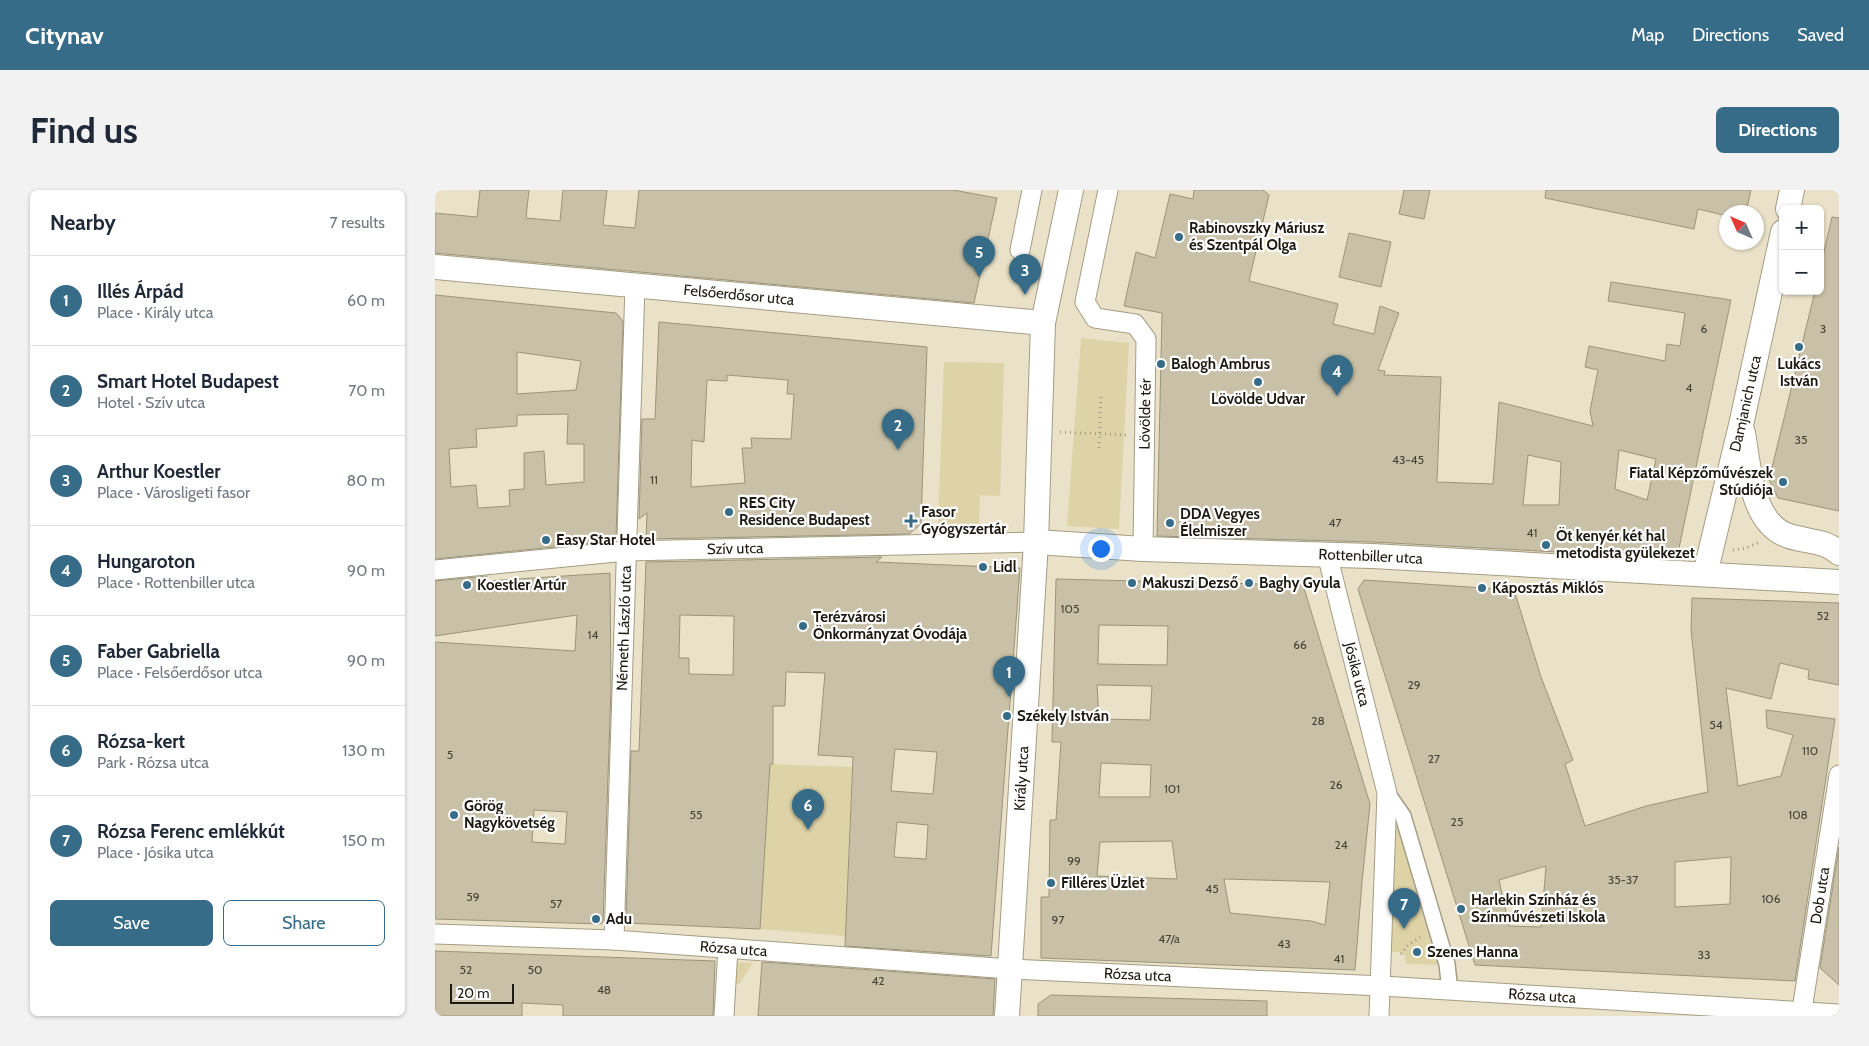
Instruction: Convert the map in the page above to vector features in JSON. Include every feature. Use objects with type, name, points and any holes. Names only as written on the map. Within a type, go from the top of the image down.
[{"type":"street","points":[[1020,250],[1032,190]]},
{"type":"street","points":[[1036,542],[1043,323],[1071,190]]},
{"type":"street","name":"Lövölde tér","points":[[1108,190],[1085,302],[1095,318],[1135,324],[1146,339],[1143,549]]},
{"type":"street","points":[[1789,205],[1792,190]]},
{"type":"street","name":"Damjanich utca","points":[[1705,574],[1741,425],[1779,250]]},
{"type":"street","name":"Felsőerdősor utca","points":[[435,267],[1043,323]]},
{"type":"street","name":"Németh László utca","points":[[614,940],[635,286]]},
{"type":"street","points":[[1741,425],[1755,497],[1765,516],[1779,532],[1830,545],[1839,553]]},
{"type":"street","name":"Szív utca","points":[[435,570],[626,551],[1036,542]]},
{"type":"street","name":"Rottenbiller utca","points":[[1036,542],[1143,549],[1327,554],[1839,582]]},
{"type":"street","name":"Király utca","points":[[1007,1016],[1036,542]]},
{"type":"street","name":"Jósika utca","points":[[1327,554],[1387,794],[1382,986],[1379,1016]]},
{"type":"street","name":"Dob utca","points":[[1801,1014],[1839,775]]},
{"type":"street","name":"Jósika utca","points":[[1387,794],[1403,816],[1447,964],[1450,991]]},
{"type":"street","name":"Rózsa utca","points":[[435,934],[614,940],[1010,969],[1382,986],[1801,1014],[1839,1014]]},
{"type":"street","points":[[724,1016],[728,948]]},
{"type":"path","points":[[1099,448],[1101,394]]},
{"type":"path","points":[[1039,431],[1144,435]]},
{"type":"path","points":[[1382,986],[1407,946],[1417,940],[1423,927],[1435,924]]},
{"type":"shaded area","points":[[1081,338],[1129,343],[1119,529],[1067,526]]},
{"type":"shaded area","points":[[944,362],[1004,363],[1000,496],[980,495],[979,526],[938,524]]},
{"type":"shaded area","points":[[770,764],[852,767],[845,936],[760,929]]},
{"type":"shaded area","points":[[1397,821],[1439,965],[1406,964],[1405,955],[1400,952],[1384,952],[1388,823]]},
{"type":"shaded area","points":[[736,962],[753,963],[739,984],[735,984]]},
{"type":"building","points":[[480,190],[529,190],[526,218],[560,221],[563,190],[607,190],[603,225],[635,228],[639,190],[953,190],[997,198],[974,303],[435,253],[435,213],[477,217]]},
{"type":"building","points":[[1194,190],[1263,190],[1269,195],[1249,281],[1338,304],[1333,324],[1374,334],[1380,306],[1399,313],[1378,370],[1385,371],[1384,375],[1441,377],[1437,482],[1493,484],[1499,402],[1593,426],[1590,411],[1598,370],[1585,367],[1589,346],[1665,361],[1667,344],[1680,346],[1685,313],[1608,301],[1611,282],[1731,300],[1678,553],[1557,552],[1373,542],[1157,536],[1162,313],[1124,306],[1136,252],[1155,258],[1170,194],[1193,199]],"holes":[[[1619,450],[1656,459],[1647,500],[1615,489]],[[1528,455],[1561,462],[1559,505],[1523,505]]]},
{"type":"building","points":[[1404,190],[1430,190],[1424,219],[1399,214]]},
{"type":"building","points":[[1546,190],[1751,190],[1748,205],[1719,205],[1719,214],[1698,209],[1694,229],[1545,198]]},
{"type":"building","points":[[1832,217],[1839,218],[1839,511],[1778,498],[1769,480],[1814,295],[1824,295],[1824,252]]},
{"type":"building","points":[[1349,233],[1391,242],[1381,287],[1339,277]]},
{"type":"building","points":[[435,295],[616,313],[623,321],[616,538],[613,541],[435,559]],"holes":[[[517,352],[581,361],[576,390],[517,394]],[[568,414],[567,444],[584,444],[584,482],[546,485],[544,451],[524,453],[524,489],[509,490],[510,506],[478,508],[476,485],[451,487],[449,449],[477,447],[476,429],[517,426],[517,415]]]},
{"type":"building","points":[[659,322],[927,347],[921,524],[909,534],[646,539],[647,513],[639,519],[642,419],[655,419]],"holes":[[[727,375],[788,380],[787,394],[794,394],[791,439],[751,438],[752,448],[742,448],[745,483],[691,487],[692,440],[704,442],[707,380],[727,381]]]},
{"type":"building","points":[[882,557],[876,562],[1020,568],[991,956],[845,946],[853,757],[818,755],[825,673],[786,672],[785,706],[773,706],[773,764],[770,764],[760,929],[626,923],[631,751],[639,751],[646,562]],"holes":[[[680,615],[734,616],[733,675],[689,674],[689,658],[679,658]],[[895,749],[937,752],[933,794],[891,791]],[[897,822],[928,825],[926,859],[894,857]]]},
{"type":"building","points":[[610,573],[611,689],[603,922],[601,924],[435,919],[435,642],[575,651],[577,615],[435,636],[435,581],[487,576],[487,581]],"holes":[[[534,810],[567,812],[565,844],[532,842]]]},
{"type":"building","points":[[1056,579],[1303,585],[1370,804],[1355,970],[1041,958],[1041,897],[1049,897],[1050,820],[1056,820],[1061,742],[1052,742]],"holes":[[[1099,625],[1168,626],[1167,665],[1098,664]],[[1097,685],[1152,686],[1150,720],[1099,719]],[[1101,763],[1151,765],[1150,797],[1099,797]],[[1172,841],[1177,879],[1097,876],[1100,842]],[[1224,879],[1330,882],[1325,925],[1311,921],[1230,913]]]},
{"type":"building","points":[[1364,580],[1514,590],[1541,677],[1573,760],[1565,764],[1585,826],[1646,806],[1708,792],[1691,630],[1692,598],[1839,603],[1839,685],[1808,679],[1809,670],[1780,663],[1771,699],[1726,688],[1738,786],[1781,776],[1793,735],[1767,728],[1766,710],[1835,719],[1795,981],[1475,965],[1358,589]],"holes":[[[1731,857],[1730,904],[1675,907],[1675,862]],[[1546,866],[1541,927],[1509,926],[1499,880]]]},
{"type":"building","points":[[1839,847],[1839,985],[1820,968]]},
{"type":"building","points":[[435,951],[715,961],[713,1016],[563,1016],[563,1005],[522,1003],[522,1016],[435,1016]]},
{"type":"building","points":[[762,962],[995,979],[993,1016],[758,1016]]},
{"type":"building","points":[[1051,995],[1267,1001],[1267,1016],[1038,1016],[1038,1004]]},
{"type":"place","name":"Rabinovszky Máriusz és Szentpál Olga","points":[[1179,237]]},
{"type":"place","name":"Faber Gabriella","points":[[979,277]]},
{"type":"place","name":"Arthur Koestler","points":[[1025,295]]},
{"type":"place","name":"Lukács István","points":[[1799,347]]},
{"type":"place","name":"Balogh Ambrus","points":[[1161,364]]},
{"type":"place","name":"Lövölde Udvar","points":[[1258,382]]},
{"type":"place","name":"Hungaroton","points":[[1337,396]]},
{"type":"place","name":"Smart Hotel Budapest","points":[[898,450]]},
{"type":"place","name":"Fiatal Képzőművészek Stúdiója","points":[[1783,482]]},
{"type":"place","name":"RES City Residence Budapest","points":[[729,512]]},
{"type":"place","name":"Fasor Gyógyszertár","points":[[911,521]]},
{"type":"place","name":"DDA Vegyes Élelmiszer","points":[[1170,523]]},
{"type":"place","name":"Easy Star Hotel","points":[[546,540]]},
{"type":"place","name":"Öt kenyér két hal metodista gyülekezet","points":[[1546,545]]},
{"type":"place","name":"Lidl","points":[[983,567]]},
{"type":"place","name":"Makuszi Dezső","points":[[1132,583]]},
{"type":"place","name":"Baghy Gyula","points":[[1249,583]]},
{"type":"place","name":"Koestler Artúr","points":[[467,585]]},
{"type":"place","name":"Káposztás Miklós","points":[[1482,588]]},
{"type":"place","name":"Terézvárosi Önkormányzat Óvodája","points":[[803,626]]},
{"type":"place","name":"Illés Árpád","points":[[1009,697]]},
{"type":"place","name":"Székely István","points":[[1007,716]]},
{"type":"place","name":"Görög Nagykövetség","points":[[454,815]]},
{"type":"place","name":"Rózsa-kert","points":[[808,830]]},
{"type":"place","name":"Filléres Üzlet","points":[[1051,883]]},
{"type":"place","name":"Harlekin Színház és Színművészeti Iskola","points":[[1461,909]]},
{"type":"place","name":"Adu","points":[[596,919]]},
{"type":"place","name":"Rózsa Ferenc emlékkút","points":[[1404,929]]},
{"type":"place","name":"Szenes Hanna","points":[[1417,952]]}]
